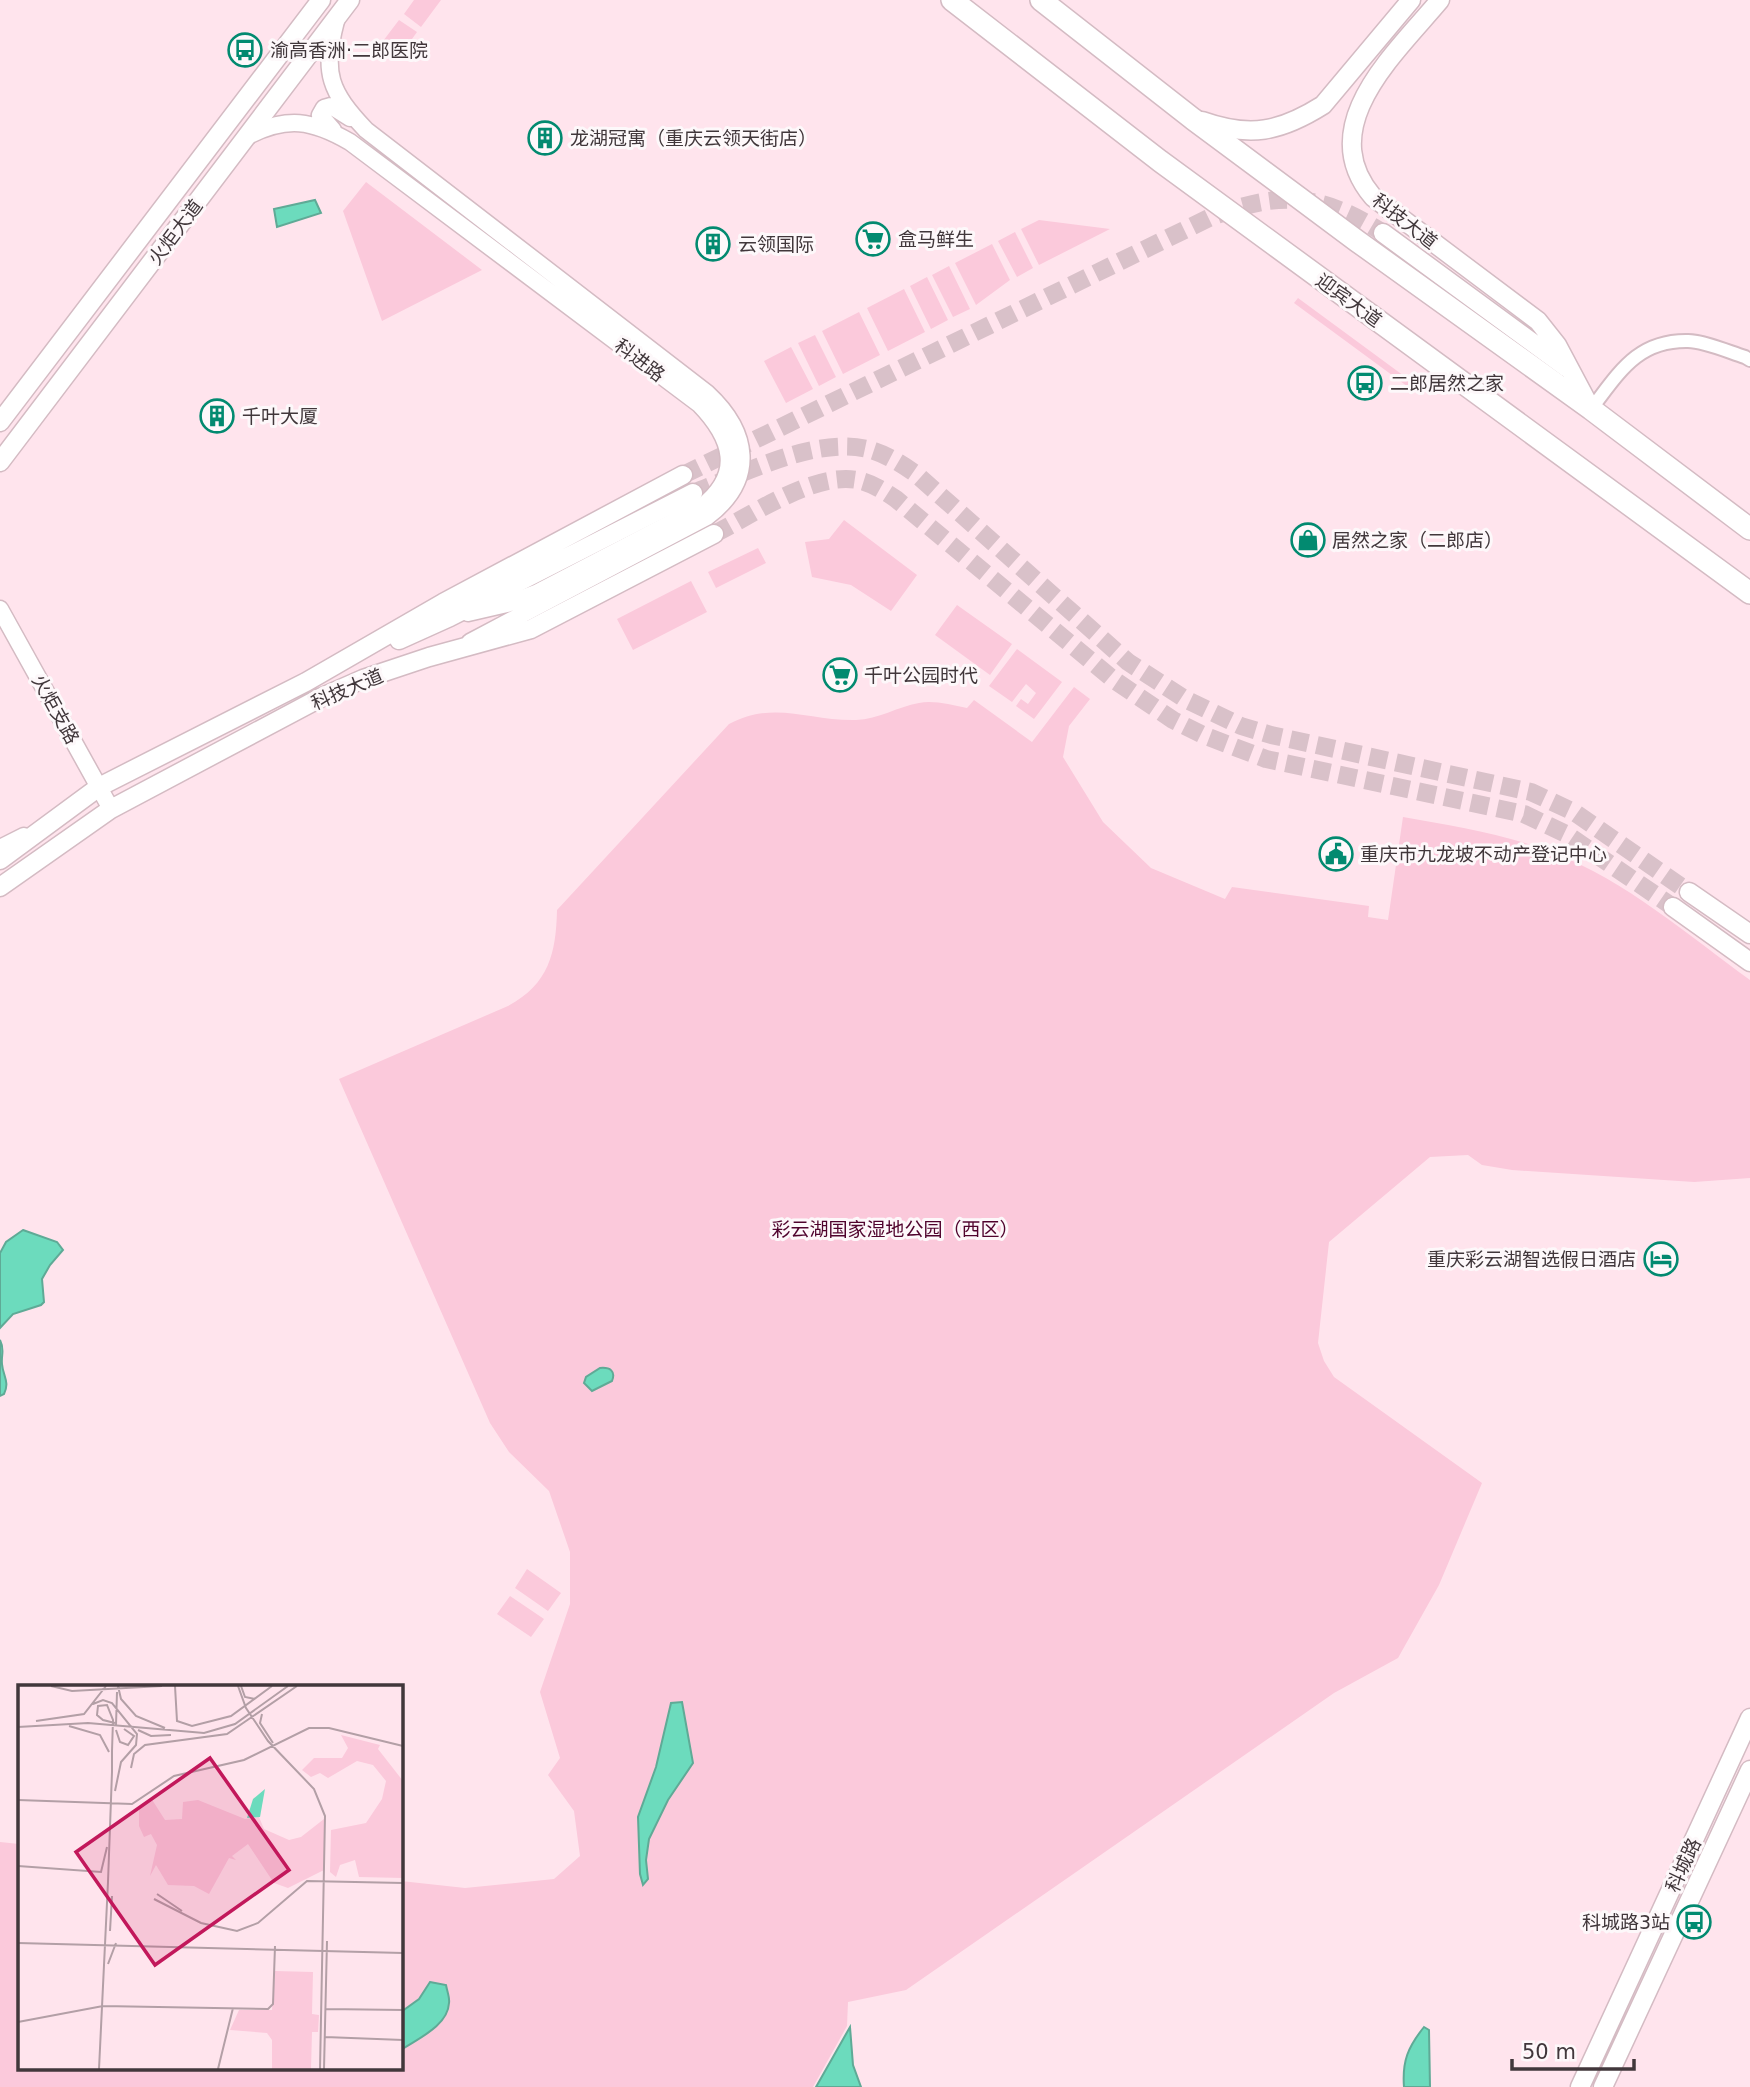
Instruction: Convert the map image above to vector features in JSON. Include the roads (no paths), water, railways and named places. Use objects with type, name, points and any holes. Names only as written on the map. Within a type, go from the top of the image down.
[{"type":"highway","name":"迎宾大道","points":[[952,0],[1160,161],[1745,589]]},
{"type":"highway","points":[[1041,0],[1193,119],[1591,409],[1750,529]]},
{"type":"main road","name":"火炬大道","points":[[0,422],[321,0]]},
{"type":"main road","name":"火炬大道","points":[[0,462],[350,0]]},
{"type":"main road","points":[[1193,119],[1224,129],[1255,132],[1296,121],[1323,105],[1411,0]]},
{"type":"main road","name":"科技大道","points":[[1440,0],[1376,77],[1365,95],[1352,131],[1350,149],[1353,167],[1360,183],[1389,211],[1538,321],[1550,333],[1591,409]]},
{"type":"main road","name":"科技大道","points":[[1383,233],[1573,372]]},
{"type":"main road","name":"科技大道","points":[[0,860],[99,787],[306,682],[443,603],[683,475]]},
{"type":"main road","points":[[306,682],[450,617],[693,493]]},
{"type":"main road","name":"科技大道","points":[[0,887],[111,810],[344,687],[455,649],[531,629],[714,534]]},
{"type":"main road","points":[[1689,891],[1750,934]]},
{"type":"main road","points":[[1673,906],[1750,962]]},
{"type":"main road","name":"科城路","points":[[1580,2087],[1750,1718]]},
{"type":"main road","name":"科城路","points":[[1603,2087],[1750,1770]]},
{"type":"street","points":[[337,17],[330,45],[330,73],[341,100],[366,130]]},
{"type":"street","points":[[340,137],[321,119],[321,111],[327,106],[340,110],[707,393],[732,423],[741,447],[740,477],[725,501],[707,517],[455,649]]},
{"type":"street","name":"科进路","points":[[248,136],[284,123],[319,127],[340,137],[699,404],[718,426],[729,449],[730,462],[723,483],[717,493],[701,507],[536,593],[507,604],[450,617]]},
{"type":"street","points":[[1591,409],[1624,366],[1636,355],[1653,346],[1689,341],[1750,360]]},
{"type":"street","name":"火炬支路","points":[[0,608],[111,810]]},
{"type":"street","points":[[0,848],[48,824]]},
{"type":"tunnel","points":[[683,475],[1209,218],[1234,209],[1278,200],[1318,203],[1360,219],[1383,233]]},
{"type":"tunnel","points":[[693,493],[807,451],[853,447],[880,453],[916,474],[1128,662],[1185,699],[1241,726],[1271,735],[1531,792],[1574,812],[1689,892]]},
{"type":"tunnel","points":[[714,534],[765,506],[822,482],[840,479],[868,483],[896,499],[1114,680],[1173,720],[1203,735],[1266,759],[1524,814],[1566,834],[1673,907]]},
{"type":"place","name":"渝高香洲‧二郎医院","points":[[245,50]]},
{"type":"place","name":"龙湖冠寓（重庆云领天街店）","points":[[545,138]]},
{"type":"place","name":"盒马鲜生","points":[[873,239]]},
{"type":"place","name":"云领国际","points":[[713,244]]},
{"type":"place","name":"二郎居然之家","points":[[1365,383]]},
{"type":"place","name":"千叶大厦","points":[[217,416]]},
{"type":"place","name":"居然之家（二郎店）","points":[[1308,540]]},
{"type":"place","name":"千叶公园时代","points":[[840,675]]},
{"type":"place","name":"重庆市九龙坡不动产登记中心","points":[[1336,854]]},
{"type":"place","name":"重庆彩云湖智选假日酒店","points":[[1661,1259]]},
{"type":"place","name":"科城路3站","points":[[1694,1922]]},
{"type":"park label","name":"彩云湖国家湿地公园（西区）","points":[[895,1229]]}]
